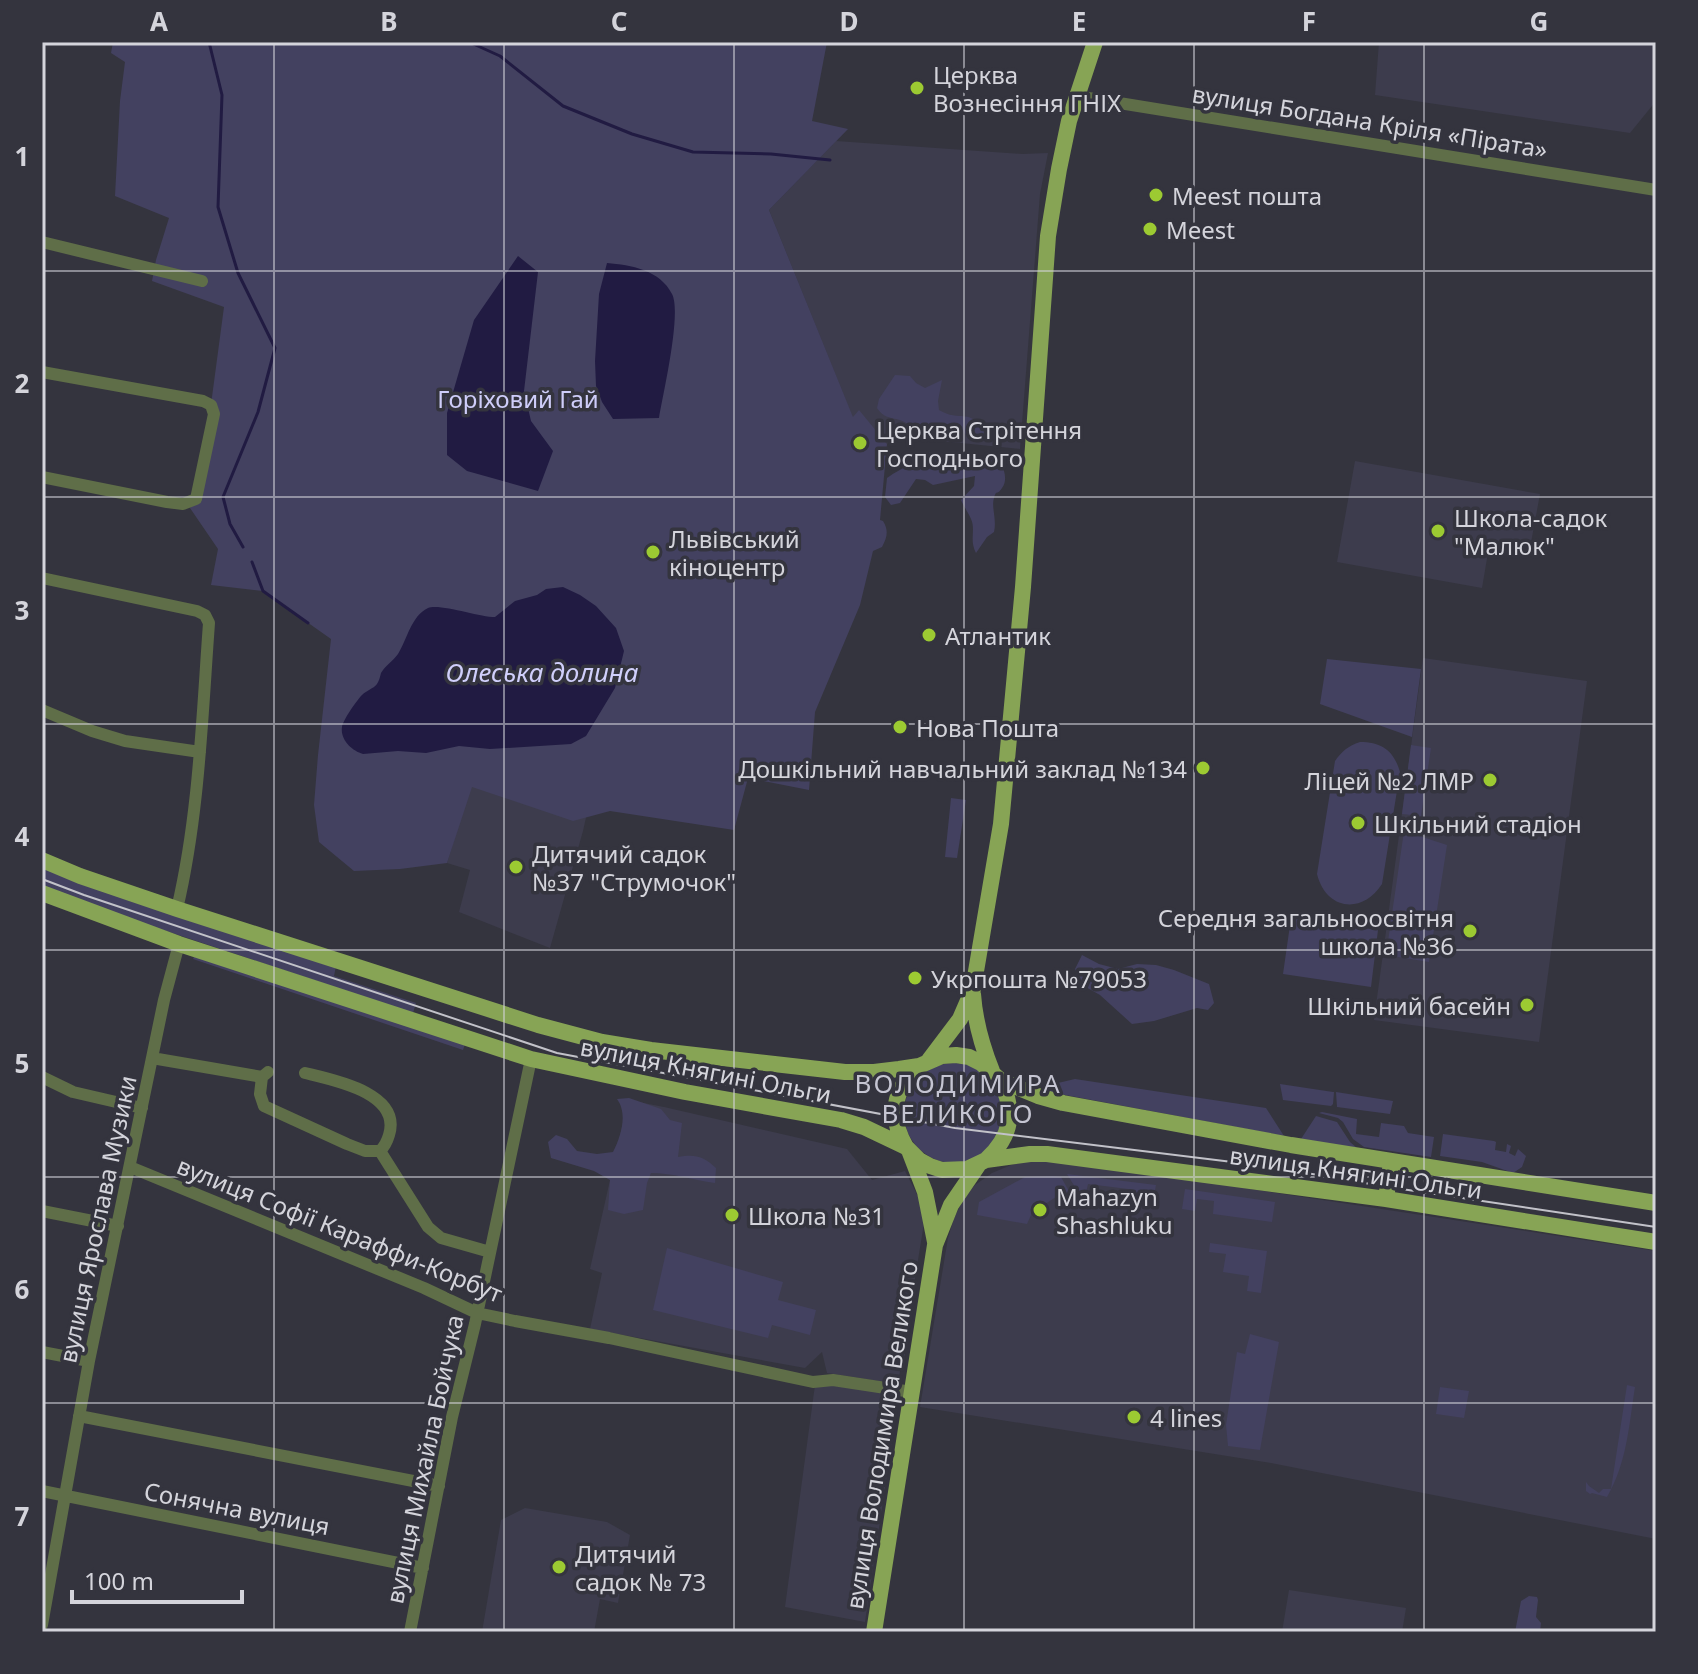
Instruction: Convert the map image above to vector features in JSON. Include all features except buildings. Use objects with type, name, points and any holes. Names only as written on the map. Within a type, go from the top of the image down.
[{"type":"main road","name":"вулиця Володимира Великого","points":[[935,1245],[925,1192],[896,1126],[896,1103],[908,1076],[924,1063],[960,1019],[973,989],[1001,824],[1023,587],[1048,236],[1076,96],[1095,42]]},
{"type":"main road","name":"вулиця Княгині Ольги","points":[[42,860],[177,909],[538,1025],[602,1042],[845,1072],[874,1072],[956,1055],[969,1057],[1038,1096],[1063,1103],[1391,1162],[1656,1203]]},
{"type":"main road","name":"вулиця Княгині Ольги","points":[[42,893],[179,944],[531,1059],[864,1127],[942,1170],[967,1169],[982,1162],[1047,1154],[1386,1199],[1656,1242]]},
{"type":"main road","name":"вулиця Володимира Великого","points":[[874,1632],[935,1245],[951,1205],[982,1162],[997,1150],[1009,1123],[1007,1093],[981,1043],[973,989]]},
{"type":"main road","points":[[1386,1199],[1391,1162]]},
{"type":"street","name":"вулиця Богдана Кріля «Пірата»","points":[[1076,96],[1656,190]]},
{"type":"street","points":[[42,242],[202,281]]},
{"type":"street","points":[[42,372],[203,401],[211,405],[214,414],[196,499],[183,504],[42,477]]},
{"type":"street","points":[[42,578],[197,611],[205,615],[209,623],[200,752],[190,837],[177,909]]},
{"type":"street","points":[[42,710],[125,741],[200,752]]},
{"type":"street","name":"вулиця Ярослава Музики","points":[[42,1625],[89,1361],[164,1000],[179,944]]},
{"type":"street","name":"вулиця Ярослава Музики","points":[[152,1058],[265,1075],[260,1094],[264,1106],[271,1111],[365,1151],[380,1151]]},
{"type":"street","name":"вулиця Михайла Бойчука","points":[[410,1632],[452,1417],[531,1059]]},
{"type":"street","points":[[305,1073],[371,1094],[389,1111],[392,1125],[387,1145],[380,1151],[428,1227],[441,1238],[490,1252]]},
{"type":"street","points":[[42,1077],[73,1092],[142,1108]]},
{"type":"street","name":"вулиця Софії Караффи-Корбут","points":[[130,1167],[477,1313],[813,1382],[833,1380],[912,1392]]},
{"type":"street","points":[[42,1211],[118,1226]]},
{"type":"street","points":[[42,1352],[89,1361]]},
{"type":"street","points":[[79,1416],[439,1486]]},
{"type":"street","name":"Сонячна вулиця","points":[[42,1491],[423,1568]]},
{"type":"shaded area","points":[[1379,42],[1656,42],[1656,101],[1630,133],[1375,95]]},
{"type":"shaded area","points":[[836,141],[1022,154],[1048,153],[1040,194],[1020,449],[891,436],[887,444],[871,426],[853,418],[769,210]]},
{"type":"shaded area","name":"Школа-садок \"Малюк\"","points":[[1355,461],[1540,494],[1530,548],[1490,541],[1482,588],[1337,562]]},
{"type":"shaded area","points":[[1423,658],[1587,681],[1539,1042],[1374,1020]]},
{"type":"shaded area","name":"Дитячий садок №37 \"Струмочок\"","points":[[471,784],[591,795],[550,948],[459,912],[470,870],[447,863]]},
{"type":"shaded area","name":"Школа №31","points":[[628,1100],[847,1149],[872,1180],[905,1171],[920,1200],[924,1223],[898,1384],[827,1373],[822,1352],[805,1368],[590,1329],[602,1273],[590,1269]]},
{"type":"shaded area","points":[[1055,1159],[1656,1251],[1656,1539],[1271,1463],[920,1407],[948,1238],[964,1198],[992,1173],[1027,1161]]},
{"type":"shaded area","points":[[831,1383],[899,1394],[865,1622],[785,1607],[815,1385]]},
{"type":"shaded area","name":"Дитячий садок № 73","points":[[525,1508],[607,1522],[630,1535],[618,1603],[600,1599],[594,1632],[482,1632],[501,1520]]},
{"type":"shaded area","points":[[1289,1590],[1406,1608],[1402,1632],[1282,1632]]},
{"type":"green space","name":"Горіховий Гай","points":[[113,42],[827,42],[812,121],[848,129],[769,210],[853,417],[859,410],[887,444],[880,520],[887,534],[882,547],[873,551],[860,605],[815,712],[809,790],[748,778],[734,830],[610,811],[573,821],[472,787],[447,863],[354,871],[319,842],[314,805],[331,639],[263,591],[211,585],[218,549],[190,508],[208,427],[224,307],[152,281],[169,218],[115,196],[125,62],[111,53]]},
{"type":"green space","points":[[895,375],[910,376],[925,388],[942,380],[939,410],[975,420],[987,434],[980,440],[971,441],[961,428],[952,428],[943,440],[935,439],[906,422],[884,415],[877,408],[879,399]]},
{"type":"green space","points":[[928,452],[961,456],[972,461],[1001,462],[1005,482],[994,498],[994,532],[976,553],[972,523],[961,500],[974,486],[975,476],[933,485],[916,479],[900,503],[891,505],[885,497],[887,478]]},
{"type":"green space","points":[[1327,659],[1421,669],[1412,737],[1320,704]]},
{"type":"green space","name":"Шкільний стадіон","points":[[1360,742],[1386,749],[1400,772],[1382,884],[1365,901],[1345,904],[1328,895],[1317,874],[1335,761],[1346,749]]},
{"type":"green space","points":[[1411,745],[1431,748],[1421,816],[1402,814]]},
{"type":"green space","points":[[951,798],[966,800],[957,858],[945,857]]},
{"type":"green space","points":[[1404,831],[1447,845],[1429,962],[1386,955]]},
{"type":"green space","points":[[42,867],[336,966],[334,976],[416,1003],[413,1013],[91,906],[42,886]]},
{"type":"green space","points":[[1291,918],[1378,930],[1371,987],[1283,974]]},
{"type":"green space","points":[[195,955],[465,1044],[463,1050],[193,959]]},
{"type":"green space","points":[[1082,955],[1118,969],[1137,964],[1174,970],[1209,984],[1214,1003],[1208,1010],[1197,1008],[1132,1024],[1100,995],[1084,986],[1075,969]]},
{"type":"green space","points":[[954,1063],[973,1067],[989,1078],[1000,1094],[1004,1113],[1000,1132],[989,1148],[973,1159],[954,1163],[935,1159],[919,1148],[908,1132],[904,1113],[908,1094],[919,1078],[935,1067]]},
{"type":"green space","points":[[1075,1079],[1266,1108],[1284,1136],[1044,1091],[1045,1086]]},
{"type":"green space","points":[[1280,1084],[1334,1092],[1333,1104],[1283,1100]]},
{"type":"green space","points":[[1336,1092],[1393,1101],[1390,1114],[1337,1107]]},
{"type":"green space","points":[[629,1098],[661,1109],[670,1120],[682,1123],[678,1157],[694,1156],[707,1161],[716,1168],[715,1183],[651,1173],[643,1210],[624,1214],[608,1210],[610,1180],[594,1171],[551,1158],[548,1142],[556,1135],[567,1139],[577,1151],[597,1154],[613,1152],[623,1118],[617,1099]]},
{"type":"green space","points":[[1319,1113],[1357,1119],[1356,1134],[1379,1137],[1381,1123],[1404,1126],[1408,1133],[1434,1137],[1431,1157],[1364,1147],[1353,1139],[1343,1122]]},
{"type":"green space","points":[[1316,1116],[1337,1122],[1357,1148],[1301,1139]]},
{"type":"green space","points":[[1443,1134],[1494,1141],[1495,1150],[1506,1152],[1507,1144],[1511,1146],[1509,1153],[1515,1156],[1518,1149],[1526,1156],[1522,1167],[1513,1173],[1482,1162],[1440,1156]]},
{"type":"green space","points":[[1067,1174],[1156,1185],[1153,1201],[1136,1198],[1136,1190],[1088,1184],[1086,1193],[1078,1192]]},
{"type":"green space","points":[[1025,1177],[1061,1177],[1074,1200],[1056,1197],[1042,1206],[1036,1205],[1031,1209],[1027,1224],[977,1215],[979,1202]]},
{"type":"green space","points":[[1185,1189],[1275,1202],[1272,1222],[1213,1214],[1214,1201],[1197,1199],[1195,1211],[1182,1209]]},
{"type":"green space","points":[[1210,1243],[1267,1251],[1261,1293],[1247,1291],[1249,1276],[1223,1272],[1226,1254],[1209,1252]]},
{"type":"green space","points":[[667,1248],[783,1282],[778,1300],[816,1310],[810,1335],[772,1325],[768,1338],[653,1310]]},
{"type":"green space","points":[[908,1290],[913,1293],[903,1367],[899,1370],[896,1366],[904,1292]]},
{"type":"green space","points":[[1250,1334],[1279,1342],[1260,1450],[1228,1446],[1226,1425],[1237,1352],[1245,1354]]},
{"type":"green space","points":[[1627,1385],[1635,1387],[1619,1471],[1614,1484],[1607,1497],[1590,1494],[1586,1491],[1586,1482],[1599,1493],[1603,1489],[1611,1489]]},
{"type":"green space","points":[[1440,1387],[1469,1391],[1464,1418],[1436,1414]]},
{"type":"green space","points":[[1529,1596],[1538,1600],[1536,1617],[1541,1623],[1540,1632],[1515,1632],[1521,1601]]},
{"type":"water","points":[[518,256],[538,272],[524,391],[531,421],[553,451],[538,491],[467,471],[447,455],[447,413],[474,320]]},
{"type":"water","points":[[607,263],[635,267],[652,274],[672,294],[675,318],[659,418],[613,419],[596,386],[599,294]]},
{"type":"water","name":"Олеська долина","points":[[563,587],[596,606],[616,628],[624,651],[615,688],[586,736],[571,744],[490,749],[459,746],[426,753],[398,751],[363,754],[351,748],[345,740],[342,727],[347,715],[362,695],[377,684],[381,673],[398,654],[413,622],[422,612],[441,607],[495,617],[515,601],[546,589]]},
{"type":"waterway","points":[[209,42],[222,95],[218,207],[238,273],[275,348],[258,412],[223,497],[230,524],[243,547]]},
{"type":"waterway","points":[[469,42],[500,56],[563,106],[632,134],[693,152],[771,154],[830,160]]},
{"type":"waterway","points":[[252,562],[263,591],[308,623]]},
{"type":"tram line","points":[[42,879],[557,1053],[955,1128],[1265,1166],[1656,1227]]},
{"type":"place","name":"Церква Вознесіння ГНІХ","points":[[917,88]]},
{"type":"place","name":"Meest пошта","points":[[1156,195]]},
{"type":"place","name":"Meest","points":[[1150,229]]},
{"type":"place","name":"Церква Стрітення Господнього","points":[[860,443]]},
{"type":"place","name":"Школа-садок \"Малюк\"","points":[[1438,531]]},
{"type":"place","name":"Львівський кіноцентр","points":[[653,552]]},
{"type":"place","name":"Атлантик","points":[[929,635]]},
{"type":"place","name":"Нова Пошта","points":[[900,727]]},
{"type":"place","name":"Дошкільний навчальний заклад №134","points":[[1203,768]]},
{"type":"place","name":"Ліцей №2 ЛМР","points":[[1490,780]]},
{"type":"place","name":"Шкільний стадіон","points":[[1358,823]]},
{"type":"place","name":"Дитячий садок №37 \"Струмочок\"","points":[[516,867]]},
{"type":"place","name":"Середня загальноосвітня школа №36","points":[[1470,931]]},
{"type":"place","name":"Укрпошта №79053","points":[[915,978]]},
{"type":"place","name":"Шкільний басейн","points":[[1527,1005]]},
{"type":"place","name":"Mahazyn Shashluku","points":[[1040,1210]]},
{"type":"place","name":"Школа №31","points":[[732,1215]]},
{"type":"place","name":"4 lines","points":[[1134,1417]]},
{"type":"place","name":"Дитячий садок № 73","points":[[559,1567]]},
{"type":"district","name":"ВОЛОДИМИРА ВЕЛИКОГО","points":[[958,1098]]}]
